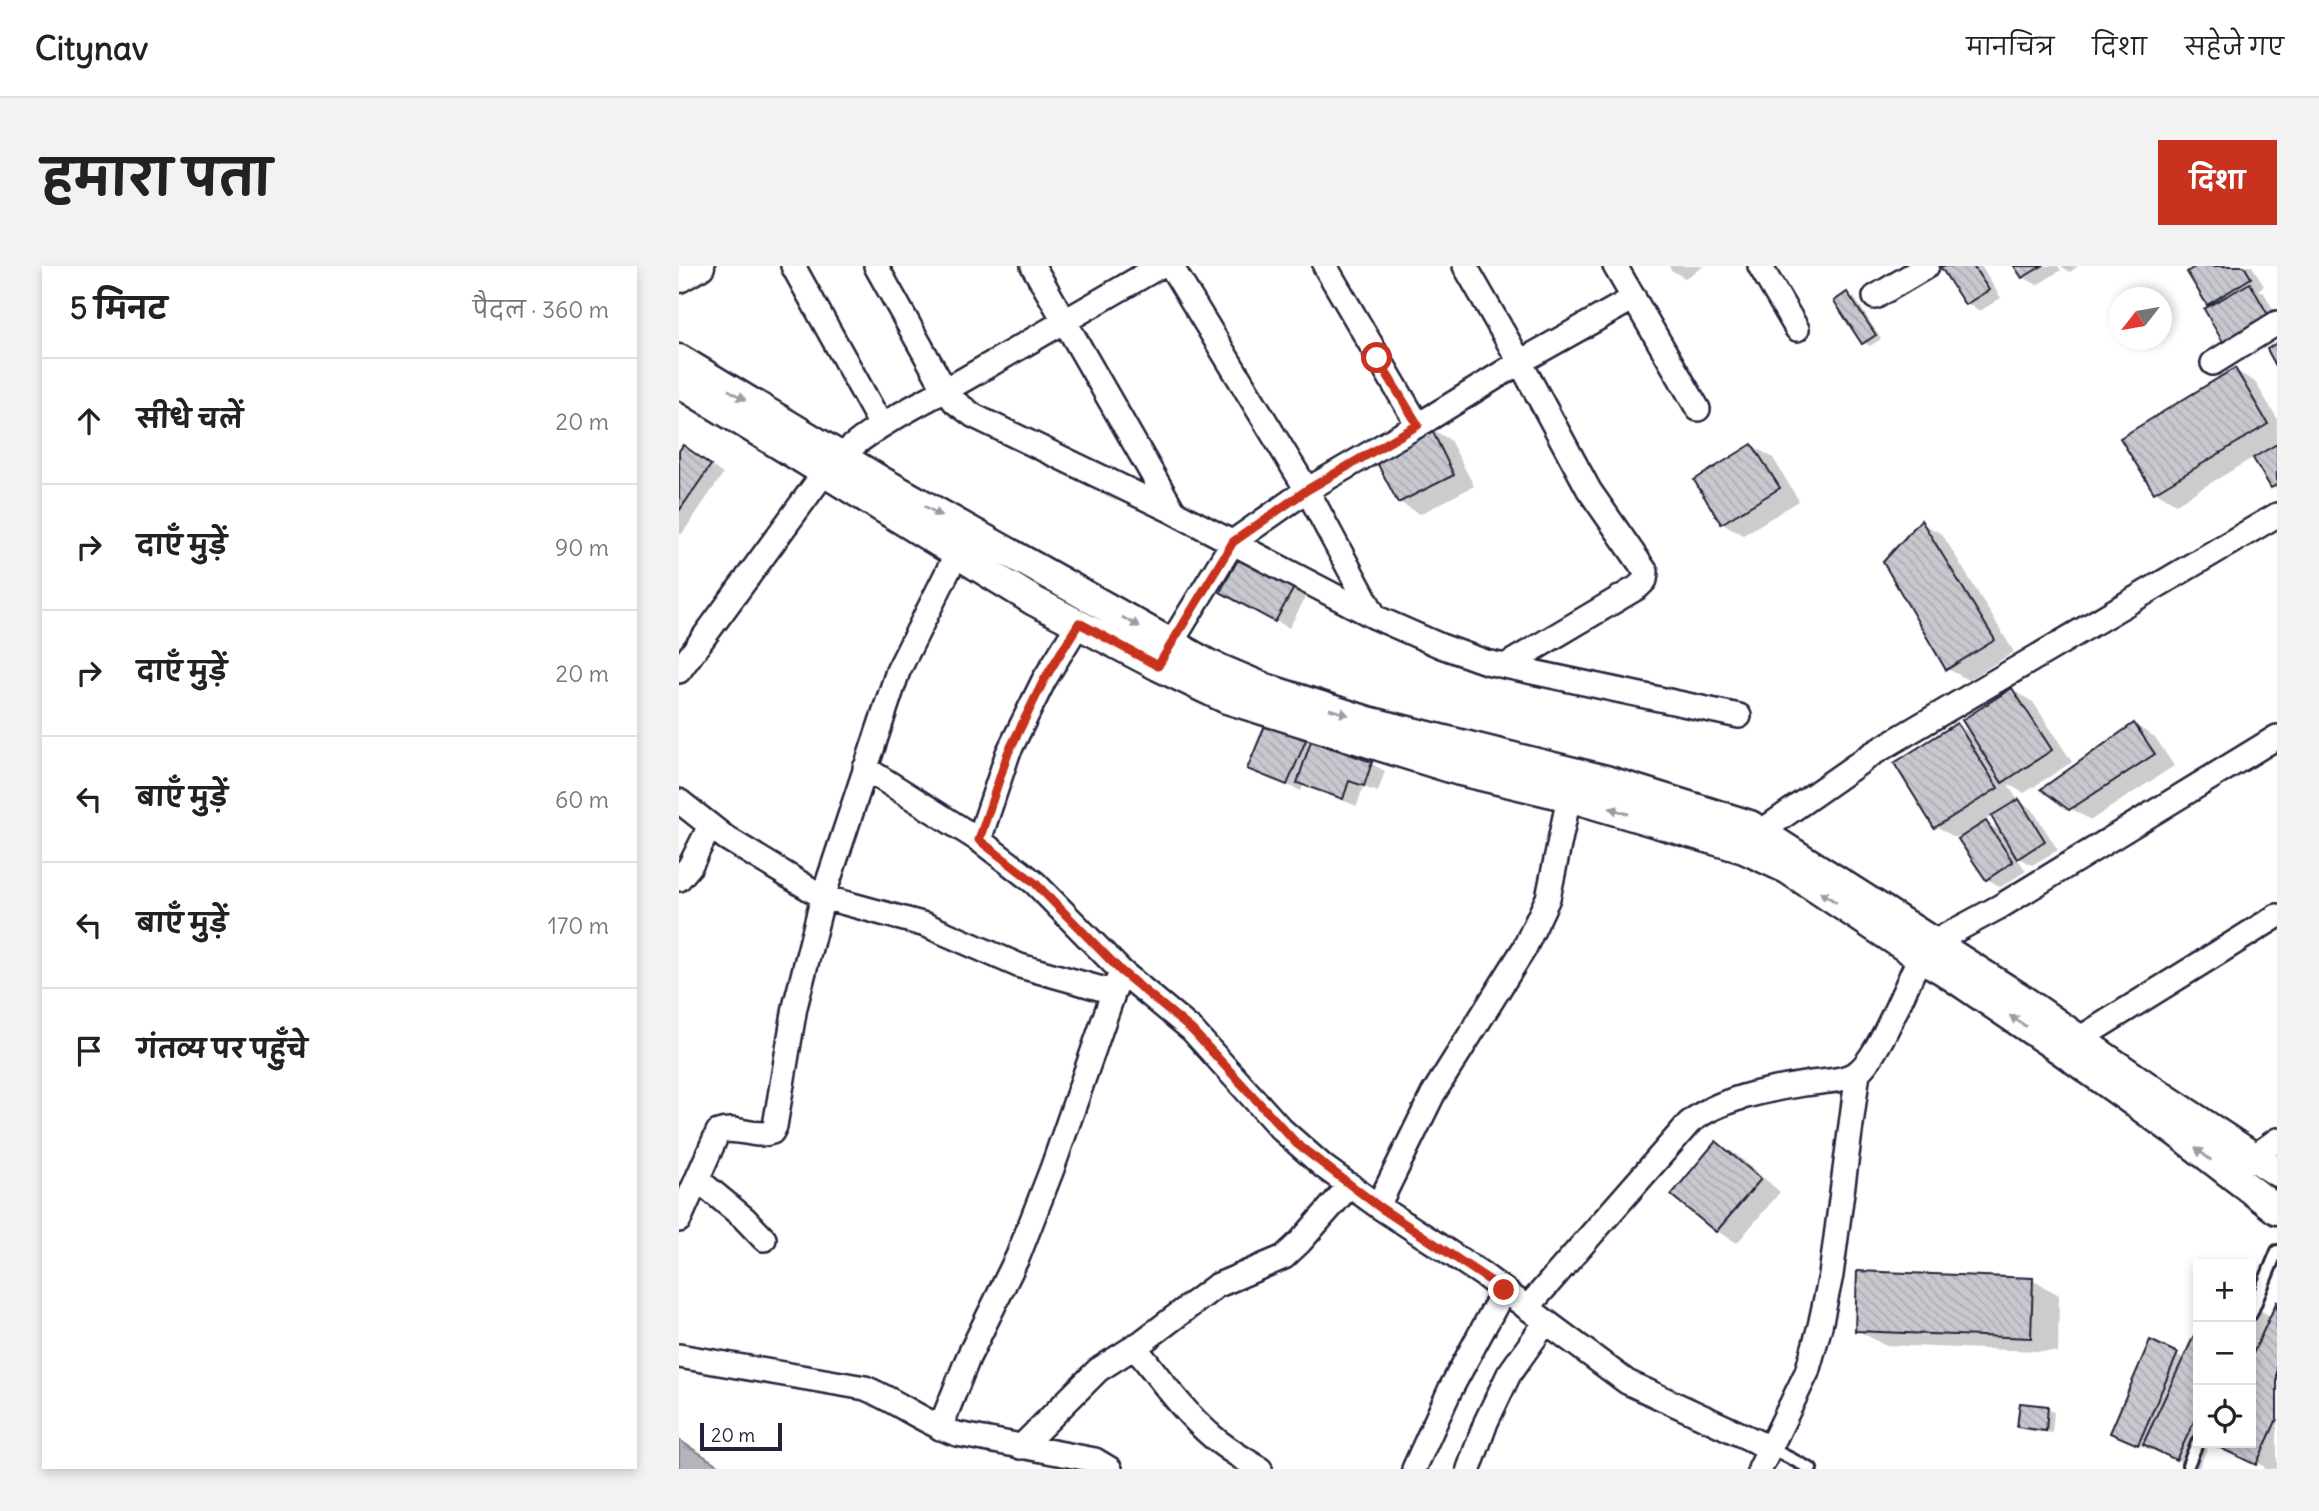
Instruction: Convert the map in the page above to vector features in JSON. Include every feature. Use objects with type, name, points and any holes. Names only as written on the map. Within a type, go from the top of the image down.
[{"type":"street","points":[[679,278],[700,266]]},
{"type":"street","points":[[793,266],[881,425]]},
{"type":"street","points":[[876,266],[945,390],[955,402],[974,416],[1174,512],[1375,618],[1453,650],[1504,666],[1739,716]]},
{"type":"street","points":[[1033,266],[1174,512]]},
{"type":"street","points":[[679,671],[831,465],[881,425],[1066,322],[1160,266]]},
{"type":"street","points":[[1171,266],[1307,490],[1375,618]]},
{"type":"street","points":[[1325,266],[1418,425]]},
{"type":"street","points":[[1465,266],[1589,491],[1646,572],[1645,580],[1638,587],[1504,666]]},
{"type":"street","points":[[1615,266],[1698,408]]},
{"type":"street","points":[[1760,266],[1797,328]]},
{"type":"street","points":[[1875,297],[1927,266]]},
{"type":"street","points":[[1164,655],[1233,542],[1307,490],[1520,362],[1634,298]]},
{"type":"street","points":[[2213,363],[2277,323]]},
{"type":"street","points":[[679,359],[956,555],[1034,601],[1079,623],[1164,655],[1208,664],[1265,688],[1368,721],[1606,779],[1733,818],[1753,840],[1927,949],[2079,1039],[2277,1172]]},
{"type":"street","points":[[679,383],[831,465],[1164,655],[1227,699],[1460,771],[1753,840],[1871,754],[2277,515]]},
{"type":"street","points":[[679,1220],[718,1132],[730,1129],[761,1135],[772,1132],[775,1126],[795,1007],[823,897],[898,671],[956,555]]},
{"type":"street","points":[[979,840],[1008,753],[1044,680],[1079,623]]},
{"type":"street","points":[[1527,1308],[1689,1123],[1703,1112],[1724,1103],[1785,1087],[1847,1077],[1858,1072],[1873,1056],[1927,949],[2277,737]]},
{"type":"street","points":[[865,768],[979,840],[1035,883],[1121,971],[1199,1038],[1297,1144],[1350,1185],[1504,1290],[1627,1382],[1765,1459],[1807,1372],[1821,1326],[1831,1275],[1858,1072]]},
{"type":"street","points":[[1378,1206],[1433,1094],[1524,949],[1548,898],[1569,797]]},
{"type":"street","points":[[679,801],[736,844],[823,897],[926,925],[1020,966],[1113,992]]},
{"type":"street","points":[[679,879],[690,866],[710,826]]},
{"type":"street","points":[[2079,1039],[2277,916]]},
{"type":"street","points":[[1927,949],[1944,971],[2176,1132],[2277,1210]]},
{"type":"street","points":[[940,1428],[968,1359],[1018,1256],[1052,1169],[1121,971]]},
{"type":"street","points":[[2231,1175],[2277,1140]]},
{"type":"street","points":[[697,1179],[764,1239]]},
{"type":"street","points":[[1021,1447],[1098,1370],[1216,1286],[1284,1257],[1350,1185]]},
{"type":"street","points":[[1414,1469],[1450,1390],[1504,1290]]},
{"type":"street","points":[[1469,1469],[1486,1422],[1509,1374],[1546,1322]]},
{"type":"street","points":[[1134,1346],[1206,1430],[1260,1469]]},
{"type":"street","points":[[679,1356],[865,1388],[886,1396],[940,1428],[957,1434],[1095,1460],[1110,1469]]},
{"type":"lane","points":[[2256,1302],[2277,1251]]},
{"type":"lane","points":[[2188,1465],[2195,1448]]},
{"type":"lane","points":[[1765,1459],[1811,1469]]},
{"type":"water","points":[[679,1440],[724,1469],[679,1469]]},
{"type":"building","points":[[1940,266],[1973,266],[1989,290],[1965,305]]},
{"type":"building","points":[[2014,266],[2042,266],[2022,278]]},
{"type":"building","points":[[2196,266],[2244,266],[2251,278],[2207,305],[2187,272]]},
{"type":"building","points":[[2250,283],[2271,320],[2225,346],[2204,309]]},
{"type":"building","points":[[1847,292],[1876,335],[1862,344],[1834,301]]},
{"type":"building","points":[[2277,343],[2277,368],[2267,349]]},
{"type":"building","points":[[2235,368],[2268,424],[2154,493],[2120,438]]},
{"type":"building","points":[[1430,426],[1454,475],[1398,503],[1373,455]]},
{"type":"building","points":[[1752,444],[1780,488],[1721,524],[1694,480]]},
{"type":"building","points":[[2277,444],[2277,485],[2271,488],[2253,458]]},
{"type":"building","points":[[683,445],[711,465],[679,511],[679,451]]},
{"type":"building","points":[[1921,520],[1995,640],[1946,670],[1883,562]]},
{"type":"building","points":[[1240,556],[1295,586],[1275,622],[1220,592]]},
{"type":"building","points":[[2012,688],[2052,750],[2002,783],[1962,720]]},
{"type":"building","points":[[1266,723],[1306,740],[1287,785],[1247,769]]},
{"type":"building","points":[[1957,723],[1998,788],[1934,828],[1894,763]]},
{"type":"building","points":[[2134,723],[2155,754],[2069,810],[2041,789]]},
{"type":"building","points":[[1311,741],[1372,762],[1364,786],[1349,781],[1343,799],[1297,783]]},
{"type":"building","points":[[2019,799],[2045,841],[2017,859],[1991,816]]},
{"type":"building","points":[[1986,821],[2013,862],[1986,880],[1958,839]]},
{"type":"building","points":[[1716,1141],[1761,1179],[1716,1232],[1671,1195]]},
{"type":"building","points":[[1857,1271],[2033,1278],[2031,1338],[1855,1331]]},
{"type":"building","points":[[2277,1301],[2277,1419],[2256,1465],[2220,1448],[2256,1448],[2256,1347]]},
{"type":"building","points":[[2193,1338],[2193,1424],[2176,1460],[2143,1444]]},
{"type":"building","points":[[2150,1340],[2178,1353],[2138,1445],[2110,1433]]},
{"type":"building","points":[[2020,1403],[2048,1406],[2046,1431],[2017,1427]]},
{"type":"route","points":[[1377,358],[1418,425],[1307,490],[1233,542],[1158,666],[1079,623],[1044,680],[1008,753],[979,840],[1035,883],[1121,971],[1192,1030],[1297,1144],[1378,1206],[1504,1290]]}]
